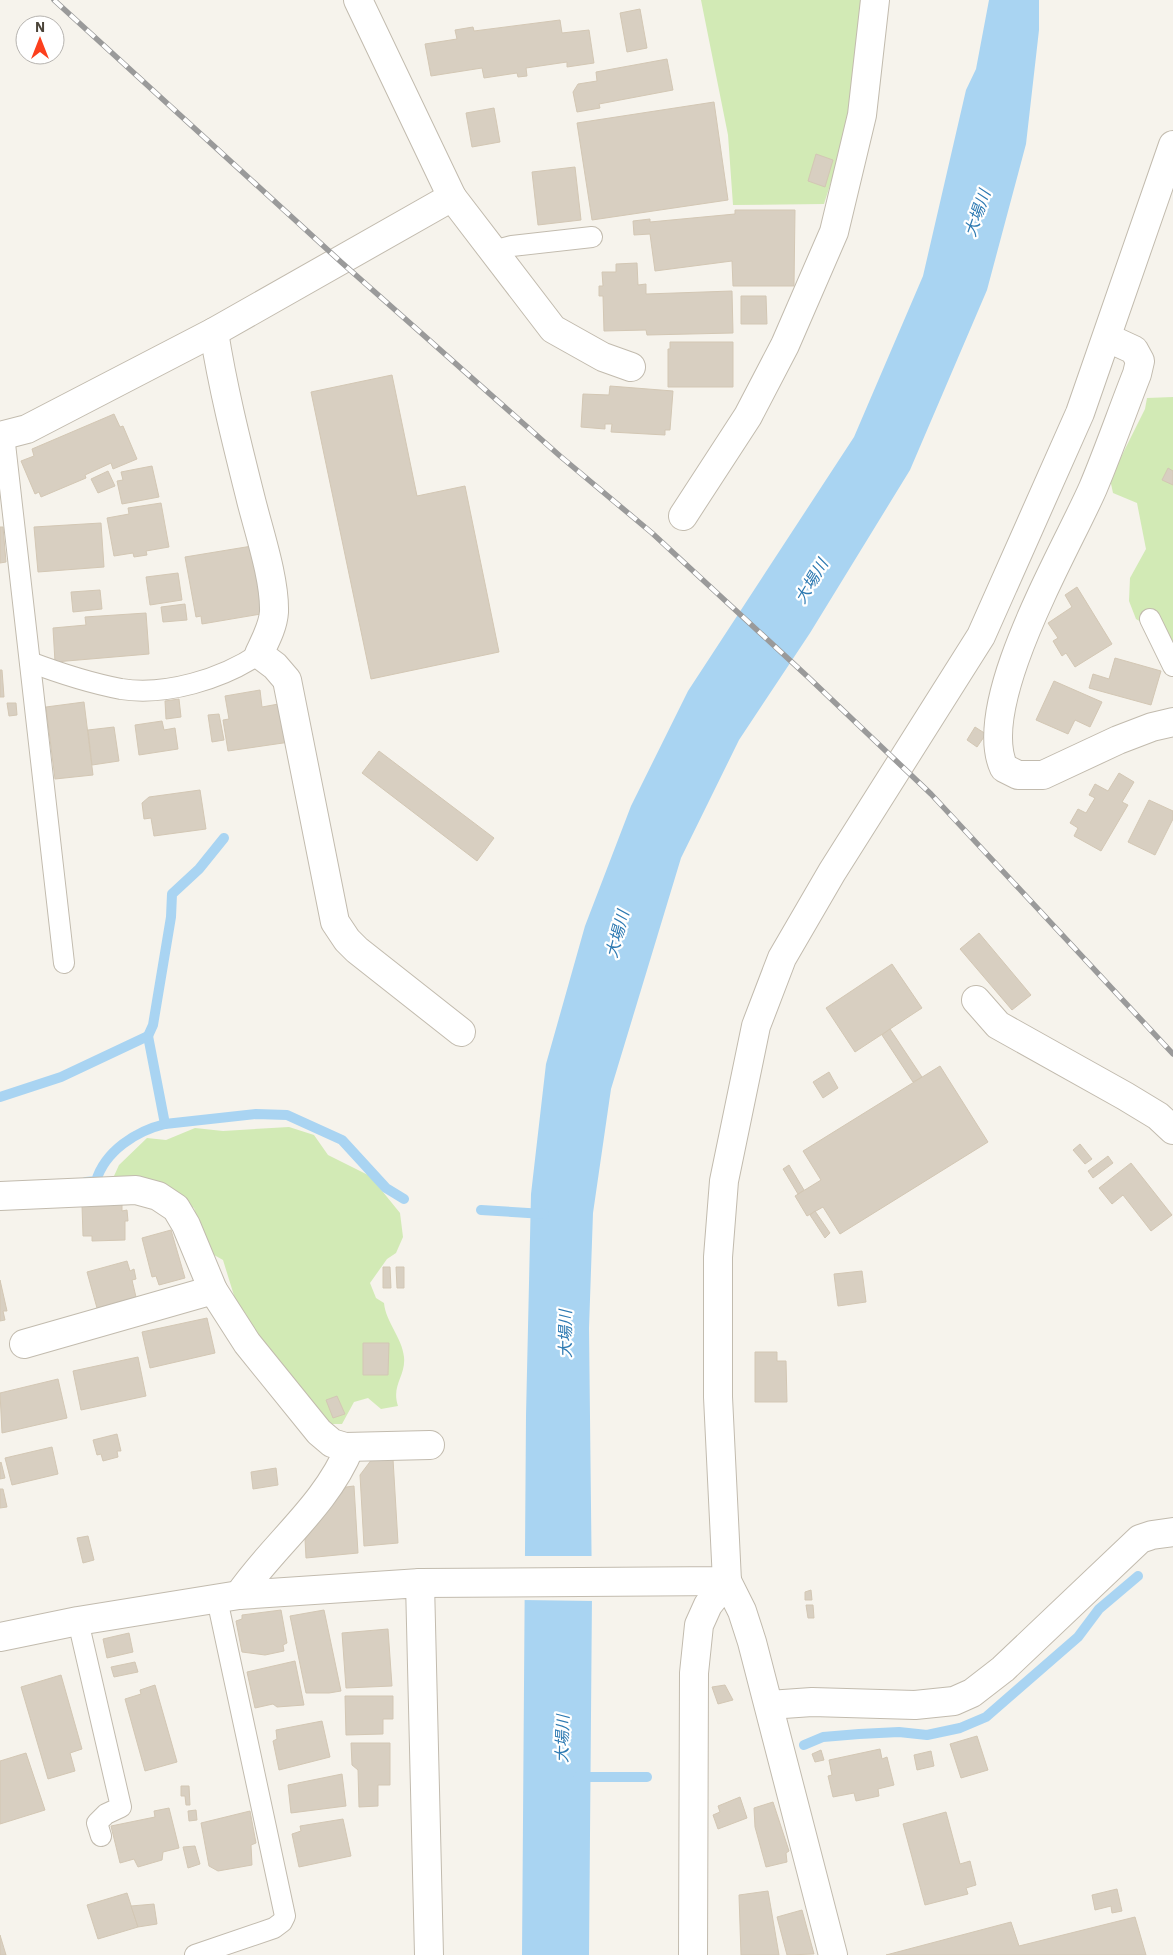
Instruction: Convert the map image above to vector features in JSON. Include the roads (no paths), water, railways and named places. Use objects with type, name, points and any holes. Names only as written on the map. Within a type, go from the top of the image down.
[{"type":"street","points":[[358,0],[452,197],[552,329],[603,357],[631,367]]},
{"type":"street","points":[[684,516],[748,416],[785,345],[834,232],[862,115],[875,0]]},
{"type":"street","points":[[833,1955],[742,1611],[727,1581],[718,1397],[718,1258],[724,1181],[756,1026],[782,958],[832,872],[981,636],[1080,413],[1108,338],[1173,145]]},
{"type":"street","points":[[2,436],[27,429],[214,332],[452,197]]},
{"type":"street","points":[[214,332],[231,421],[263,546],[271,587],[274,611],[259,654],[275,666],[287,680],[335,922],[347,940],[357,950],[461,1032]]},
{"type":"street","points":[[1108,338],[1134,350],[1140,361],[1137,374],[1093,487],[1016,652],[1006,689],[998,751],[1004,768],[1018,775],[1043,775],[1118,740],[1152,727],[1173,722]]},
{"type":"street","points":[[976,1000],[998,1025],[1126,1096],[1158,1116],[1173,1130]]},
{"type":"street","points":[[0,1196],[136,1190],[158,1196],[176,1208],[186,1225],[213,1290],[247,1343],[319,1432],[332,1443],[350,1448],[430,1445]]},
{"type":"street","points":[[24,1344],[213,1290]]},
{"type":"street","points":[[228,1597],[256,1571],[330,1488],[350,1448]]},
{"type":"street","points":[[768,1705],[812,1702],[915,1705],[954,1701],[972,1693],[1003,1669],[1140,1540],[1152,1534],[1173,1532]]},
{"type":"street","points":[[0,1637],[78,1621],[228,1597],[427,1583],[727,1581]]},
{"type":"street","points":[[693,1955],[694,1673],[699,1625],[708,1605],[727,1581]]},
{"type":"street","points":[[427,1583],[429,1955]]},
{"type":"lane","points":[[493,251],[512,246],[592,237]]},
{"type":"lane","points":[[2,436],[64,963]]},
{"type":"lane","points":[[1150,619],[1173,665]]},
{"type":"lane","points":[[30,662],[56,672],[123,689],[166,688],[215,677],[238,669],[259,654]]},
{"type":"lane","points":[[195,1955],[274,1928],[282,1922],[285,1916],[228,1597]]},
{"type":"lane","points":[[78,1621],[121,1807],[106,1814],[97,1823],[101,1836]]},
{"type":"water","name":"大場川","points":[[989,0],[1039,0],[1039,30],[1026,144],[987,290],[910,470],[810,633],[739,740],[681,858],[611,1089],[593,1213],[589,1328],[592,1595],[589,1955],[522,1955],[526,1416],[531,1194],[546,1064],[585,926],[631,806],[688,691],[854,437],[923,276],[966,90],[976,69]]},
{"type":"waterway","points":[[148,1036],[153,1025],[171,917],[172,894],[199,869],[224,838]]},
{"type":"waterway","points":[[0,1097],[61,1077],[148,1036],[165,1124],[256,1114],[287,1115],[342,1140],[386,1188],[404,1199]]},
{"type":"waterway","points":[[86,1182],[96,1181],[106,1160],[123,1144],[143,1132],[165,1124]]},
{"type":"waterway","points":[[481,1210],[544,1214]]},
{"type":"waterway","points":[[804,1745],[823,1737],[859,1734],[899,1732],[927,1735],[960,1728],[986,1717],[1078,1637],[1099,1609],[1138,1576]]},
{"type":"waterway","points":[[578,1777],[647,1777]]},
{"type":"railway","points":[[54,0],[341,262],[560,456],[652,533],[808,677],[931,794],[1173,1054]]}]
